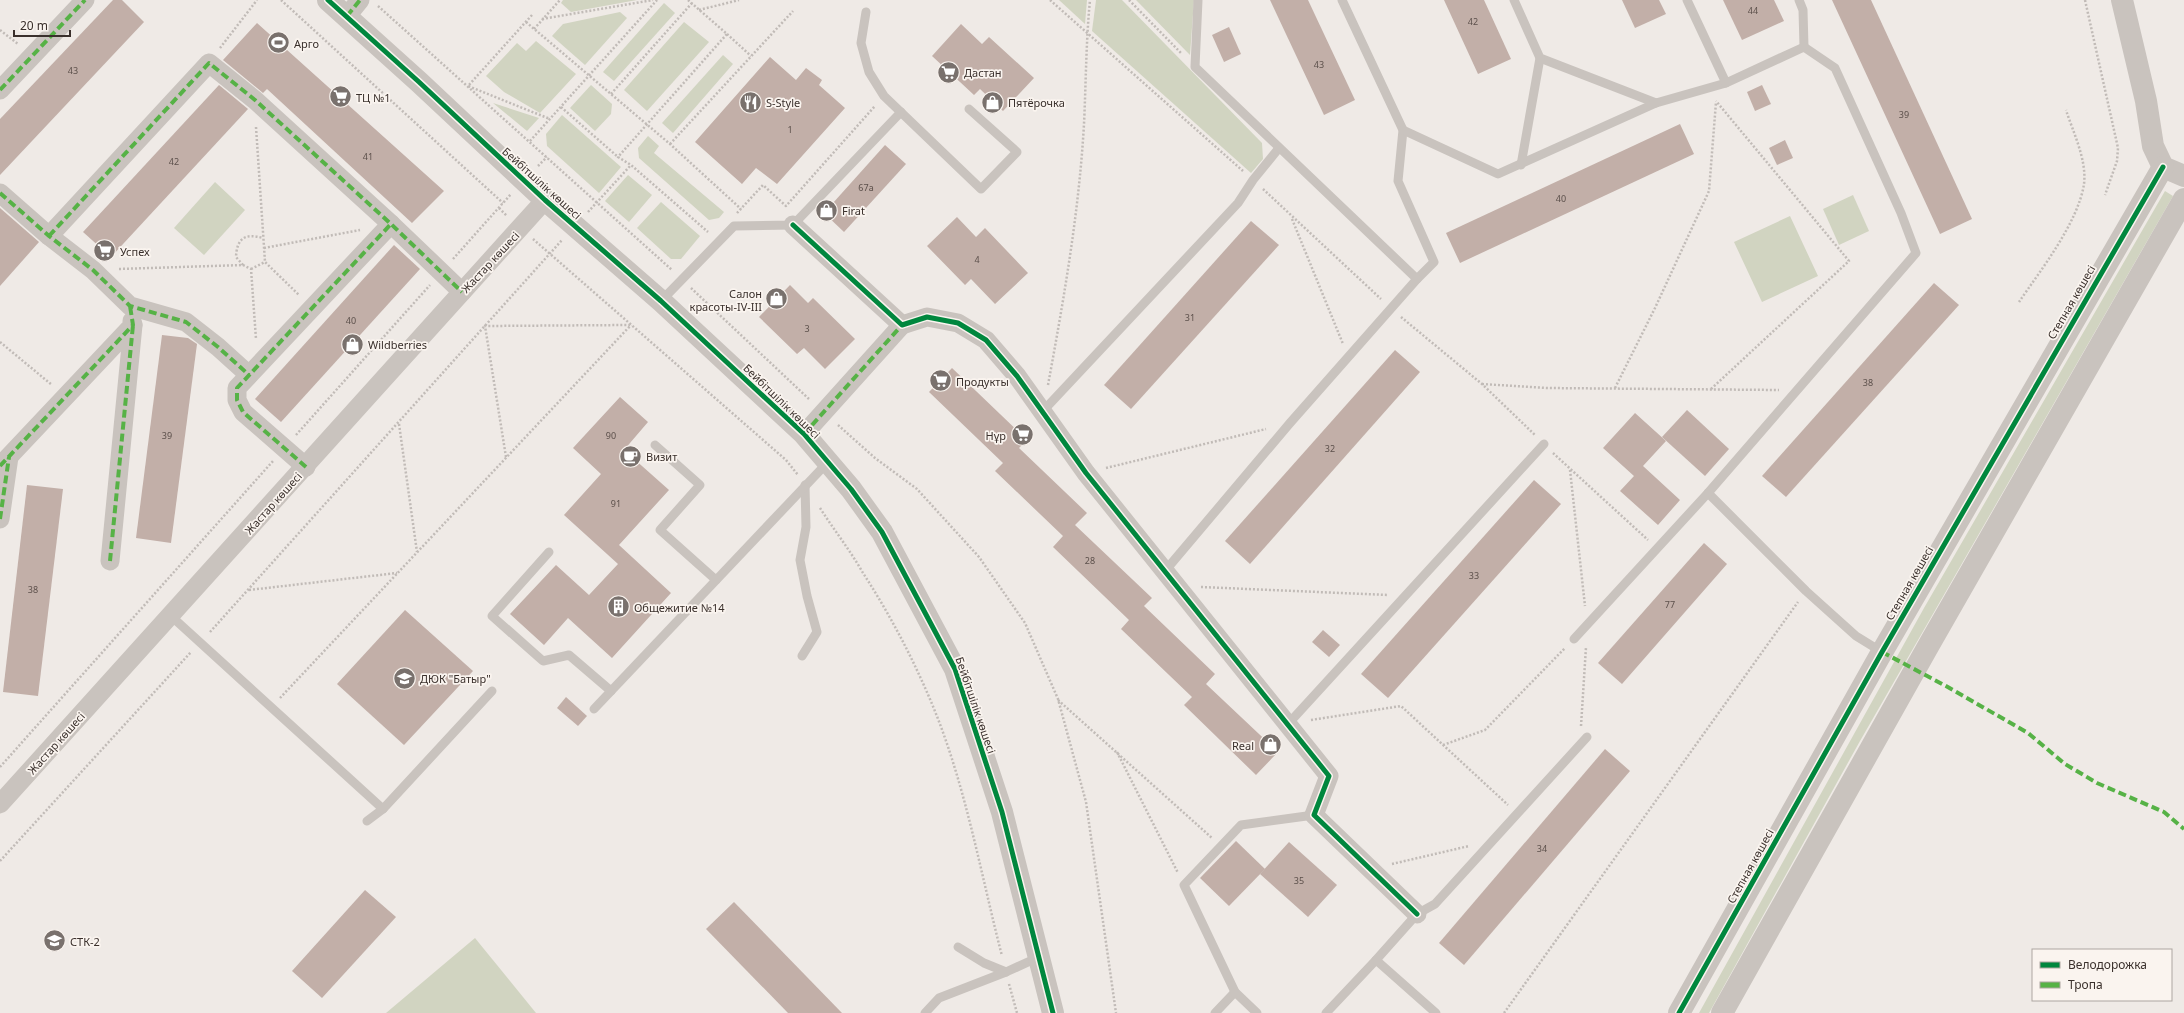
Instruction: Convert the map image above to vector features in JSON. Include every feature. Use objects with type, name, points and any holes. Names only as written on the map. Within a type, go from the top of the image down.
[{"type":"street","points":[[0,90],[86,0]]},
{"type":"street","name":"Бейбітшілік көшесі","points":[[328,0],[354,8],[545,200],[661,301],[804,434],[851,489],[882,532],[955,669],[1002,812],[1054,1013]]},
{"type":"street","points":[[2122,0],[2146,101],[2153,146],[2162,166],[2184,176]]},
{"type":"street","points":[[49,236],[209,63],[255,100],[391,224],[462,292]]},
{"type":"street","name":"Степная көшесі","points":[[1679,1013],[1882,652],[2162,166]]},
{"type":"street","points":[[0,193],[49,236],[93,270],[130,306],[186,322],[254,370]]},
{"type":"street","name":"Жастар көшесі","points":[[0,804],[306,468],[545,200]]},
{"type":"street","points":[[1722,1013],[1930,643],[2183,206]]},
{"type":"street","points":[[306,468],[243,412],[238,400],[237,388],[391,224]]},
{"type":"street","points":[[793,225],[902,324]]},
{"type":"street","points":[[110,561],[133,324],[130,306]]},
{"type":"street","points":[[804,434],[902,324],[927,317],[958,323],[986,340],[1043,411],[1086,473],[1289,723],[1329,776],[1314,815],[1417,914]]},
{"type":"street","points":[[0,519],[4,462],[133,324]]},
{"type":"lane","points":[[1198,0],[1195,67],[1417,279]]},
{"type":"lane","points":[[1165,571],[1290,423],[1417,279],[1434,262],[1398,181],[1403,130],[1342,0]]},
{"type":"lane","points":[[1514,0],[1540,58],[1521,165]]},
{"type":"lane","points":[[1687,0],[1722,84]]},
{"type":"lane","points":[[1799,0],[1803,10],[1804,47]]},
{"type":"lane","points":[[866,12],[861,43],[869,72],[884,96],[981,188],[1017,152],[969,109]]},
{"type":"lane","points":[[1403,130],[1498,174],[1521,165],[1656,103],[1722,84],[1804,47]]},
{"type":"lane","points":[[1574,639],[1708,492],[1916,253],[1901,213],[1835,68],[1804,47]]},
{"type":"lane","points":[[1540,58],[1656,103]]},
{"type":"lane","points":[[661,301],[734,226],[793,225],[902,112]]},
{"type":"lane","points":[[1043,411],[1238,203],[1253,180],[1279,148]]},
{"type":"lane","points":[[1289,723],[1544,444]]},
{"type":"lane","points":[[655,445],[700,485],[660,530],[716,580]]},
{"type":"lane","points":[[594,708],[828,462]]},
{"type":"lane","points":[[802,656],[817,632],[807,596],[800,560],[806,527],[805,485]]},
{"type":"lane","points":[[1708,492],[1806,591],[1856,636],[1882,652]]},
{"type":"lane","points":[[549,552],[492,616],[543,661],[569,655],[610,691]]},
{"type":"lane","points":[[171,616],[384,809]]},
{"type":"lane","points":[[367,821],[384,809],[492,691]]},
{"type":"lane","points":[[1326,1013],[1417,914],[1436,904],[1587,737]]},
{"type":"lane","points":[[1257,1013],[1236,992],[1184,886],[1220,845],[1241,825],[1314,815]]},
{"type":"lane","points":[[958,947],[984,963],[1006,972]]},
{"type":"lane","points":[[925,1013],[939,998],[1006,972],[1039,957]]},
{"type":"lane","points":[[1376,960],[1436,1013]]},
{"type":"lane","points":[[1215,1013],[1236,992]]},
{"type":"path","points":[[209,63],[257,0]]},
{"type":"path","points":[[0,767],[503,203],[281,0]]},
{"type":"path","points":[[534,29],[560,0]]},
{"type":"path","points":[[542,19],[653,0]]},
{"type":"path","points":[[530,141],[656,0]]},
{"type":"path","points":[[688,0],[751,56]]},
{"type":"path","points":[[699,10],[739,0]]},
{"type":"path","points":[[1050,0],[1253,180],[1392,309],[1482,384],[1570,469],[1657,549]]},
{"type":"path","points":[[1043,411],[1068,281],[1084,125],[1087,32],[1090,0]]},
{"type":"path","points":[[1129,0],[1195,67]]},
{"type":"path","points":[[2085,0],[2118,148],[2117,161],[2105,195]]},
{"type":"path","points":[[611,94],[692,3]]},
{"type":"path","points":[[670,144],[793,11]]},
{"type":"path","points":[[532,15],[468,86],[550,119]]},
{"type":"path","points":[[526,22],[670,144],[741,209]]},
{"type":"path","points":[[0,30],[32,56]]},
{"type":"path","points":[[618,157],[727,34]]},
{"type":"path","points":[[1615,388],[1655,308],[1709,191],[1716,102],[1722,84]]},
{"type":"path","points":[[735,214],[763,185],[786,206],[884,96]]},
{"type":"path","points":[[255,100],[265,262],[312,308]]},
{"type":"path","points":[[1711,389],[1849,261],[1716,102]]},
{"type":"path","points":[[560,107],[618,157],[631,165],[713,236]]},
{"type":"path","points":[[2018,302],[2051,255],[2077,209],[2084,184],[2082,162],[2066,110]]},
{"type":"path","points":[[0,862],[399,423],[549,253],[631,165]]},
{"type":"path","points":[[1292,216],[1348,357]]},
{"type":"path","points":[[264,248],[361,230]]},
{"type":"path","points":[[251,270],[243,265],[236,257],[237,246],[244,238],[252,235],[263,238]]},
{"type":"path","points":[[549,253],[786,460],[805,485],[863,572],[896,628],[926,690],[947,745],[966,805],[1017,1013]]},
{"type":"path","points":[[251,270],[265,262]]},
{"type":"path","points":[[93,270],[243,265]]},
{"type":"path","points":[[251,270],[254,370]]},
{"type":"path","points":[[485,326],[630,325]]},
{"type":"path","points":[[272,708],[630,325]]},
{"type":"path","points":[[485,326],[506,457]]},
{"type":"path","points":[[0,342],[66,396]]},
{"type":"path","points":[[1482,384],[1546,388],[1798,390]]},
{"type":"path","points":[[399,423],[417,552]]},
{"type":"path","points":[[1086,473],[1290,423]]},
{"type":"path","points":[[1570,469],[1588,625],[1579,746]]},
{"type":"path","points":[[248,590],[397,573]]},
{"type":"path","points":[[1177,586],[1405,596]]},
{"type":"path","points":[[1504,1013],[1806,591]]},
{"type":"path","points":[[1443,745],[1485,730],[1574,639]]},
{"type":"path","points":[[1058,699],[1220,845]]},
{"type":"path","points":[[1289,723],[1401,706],[1518,814]]},
{"type":"path","points":[[1116,750],[1184,886]]},
{"type":"path","points":[[1370,869],[1494,840]]},
{"type":"green space","points":[[563,0],[637,0],[571,12],[561,3]]},
{"type":"green space","points":[[1059,0],[1087,0],[1085,24]]},
{"type":"green space","points":[[1096,0],[1122,0],[1262,143],[1263,159],[1251,173],[1092,31]]},
{"type":"green space","points":[[1136,0],[1194,0],[1190,55]]},
{"type":"green space","points":[[664,3],[675,13],[614,81],[603,72]]},
{"type":"green space","points":[[620,12],[627,18],[585,65],[552,36],[563,24]]},
{"type":"green space","points":[[684,22],[709,42],[647,111],[624,90]]},
{"type":"green space","points":[[536,41],[576,74],[540,113],[504,92],[486,76],[517,43],[526,51]]},
{"type":"green space","points":[[723,55],[733,64],[673,133],[662,123]]},
{"type":"green space","points":[[591,85],[612,104],[611,114],[595,131],[570,108]]},
{"type":"green space","points":[[493,103],[539,118],[527,131]]},
{"type":"green space","points":[[562,115],[621,167],[599,193],[547,146],[546,134]]},
{"type":"green space","points":[[648,136],[659,146],[654,153],[724,212],[719,218],[709,220],[639,158],[638,148]]},
{"type":"green space","points":[[628,175],[652,195],[629,222],[605,201]]},
{"type":"green space","points":[[215,182],[245,210],[204,255],[174,228]]},
{"type":"green space","points":[[2165,191],[2173,196],[1860,741],[1709,1013],[1699,1013],[1924,608]]},
{"type":"green space","points":[[1853,195],[1869,231],[1839,245],[1823,209]]},
{"type":"green space","points":[[661,202],[700,236],[681,259],[671,259],[637,228]]},
{"type":"green space","points":[[1790,216],[1818,276],[1762,302],[1734,242]]},
{"type":"green space","points":[[475,938],[536,1013],[386,1013]]},
{"type":"building","points":[[113,0],[122,0],[144,22],[0,175],[0,119]]},
{"type":"building","points":[[1270,0],[1308,0],[1355,100],[1324,115]]},
{"type":"building","points":[[1444,0],[1484,0],[1511,59],[1478,74]]},
{"type":"building","points":[[1622,0],[1659,0],[1666,14],[1635,28]]},
{"type":"building","points":[[1723,0],[1774,0],[1784,21],[1742,40]]},
{"type":"building","points":[[1832,0],[1871,0],[1972,219],[1940,234]]},
{"type":"building","points":[[257,23],[444,191],[412,223],[267,89],[263,93],[223,60]]},
{"type":"building","points":[[961,24],[982,44],[989,37],[1034,78],[1003,111],[980,89],[974,95],[932,56]]},
{"type":"building","points":[[1229,27],[1241,54],[1224,62],[1212,35]]},
{"type":"building","points":[[770,57],[796,80],[806,68],[822,80],[819,85],[845,108],[777,184],[756,168],[742,184],[695,142]]},
{"type":"building","points":[[219,85],[248,109],[111,257],[83,232]]},
{"type":"building","points":[[1762,85],[1771,104],[1755,111],[1747,92]]},
{"type":"building","points":[[1680,124],[1694,154],[1460,263],[1446,233]]},
{"type":"building","points":[[1785,140],[1793,158],[1777,165],[1769,148]]},
{"type":"building","points":[[885,145],[906,164],[844,232],[824,213]]},
{"type":"building","points":[[0,208],[39,242],[0,286]]},
{"type":"building","points":[[957,217],[976,237],[985,228],[1028,273],[995,304],[971,279],[965,285],[927,246]]},
{"type":"building","points":[[1251,221],[1279,245],[1131,409],[1104,385]]},
{"type":"building","points":[[394,245],[420,269],[281,422],[255,399]]},
{"type":"building","points":[[1934,283],[1959,305],[1786,497],[1762,476]]},
{"type":"building","points":[[790,285],[808,303],[813,298],[855,339],[825,369],[804,348],[797,354],[759,317]]},
{"type":"building","points":[[162,335],[188,338],[197,344],[171,543],[136,538]]},
{"type":"building","points":[[1395,350],[1420,372],[1250,564],[1225,541]]},
{"type":"building","points":[[952,368],[1027,440],[1019,448],[1087,513],[1075,525],[1152,598],[1144,606],[1215,674],[1206,684],[1278,752],[1256,775],[1184,705],[1192,697],[1121,629],[1129,620],[1053,547],[1063,536],[995,471],[1003,463],[929,392]]},
{"type":"building","points":[[620,397],[648,422],[624,450],[669,490],[619,545],[671,593],[612,658],[568,618],[544,645],[510,614],[556,565],[589,595],[618,564],[564,515],[601,474],[573,448]]},
{"type":"building","points":[[1687,410],[1729,449],[1705,476],[1662,437]]},
{"type":"building","points":[[1635,413],[1666,441],[1643,466],[1680,500],[1658,525],[1620,491],[1634,476],[1603,448]]},
{"type":"building","points":[[1534,480],[1561,504],[1388,698],[1361,674]]},
{"type":"building","points":[[27,485],[63,489],[38,696],[3,692]]},
{"type":"building","points":[[1704,543],[1727,564],[1622,684],[1598,663]]},
{"type":"building","name":"ДЮК \"Батыр\"","points":[[405,610],[473,671],[404,745],[337,684]]},
{"type":"building","points":[[1323,630],[1340,645],[1329,657],[1312,642]]},
{"type":"building","points":[[566,697],[587,716],[578,726],[557,708]]},
{"type":"building","points":[[1605,749],[1630,771],[1464,965],[1439,943]]},
{"type":"building","points":[[1236,841],[1265,869],[1229,906],[1200,878]]},
{"type":"building","points":[[1289,842],[1337,885],[1308,917],[1260,874]]},
{"type":"building","points":[[365,890],[396,917],[322,998],[292,971]]},
{"type":"building","points":[[734,902],[842,1013],[788,1013],[706,929]]},
{"type":"marked path","points":[[0,90],[85,0]]},
{"type":"marked path","points":[[347,16],[360,0]]},
{"type":"marked path","points":[[49,236],[209,63],[255,100],[391,224],[462,292]]},
{"type":"marked path","points":[[0,193],[49,236],[93,270],[130,306],[186,322],[218,347],[249,375]]},
{"type":"marked path","points":[[306,467],[243,412],[237,400],[237,388],[391,224]]},
{"type":"marked path","points":[[0,466],[133,325],[130,306]]},
{"type":"marked path","points":[[110,561],[133,325]]},
{"type":"marked path","points":[[804,434],[902,325]]},
{"type":"marked path","points":[[0,519],[9,457]]},
{"type":"marked path","points":[[1882,652],[1946,686],[2028,733],[2065,764],[2097,783],[2164,812],[2184,829]]},
{"type":"cycle path","points":[[328,0],[419,82],[545,200],[661,301],[804,434],[851,489],[882,532],[955,669],[1002,812],[1053,1013]]},
{"type":"cycle path","points":[[1679,1013],[1882,652],[2163,167]]},
{"type":"cycle path","points":[[793,225],[902,325],[927,317],[958,323],[986,340],[1017,376],[1086,473],[1329,776],[1314,815],[1417,914]]},
{"type":"place","name":"Арго","points":[[279,43]]},
{"type":"place","name":"Дастан","points":[[949,72]]},
{"type":"place","name":"ТЦ №1","points":[[340,97]]},
{"type":"place","name":"S-Style","points":[[751,102]]},
{"type":"place","name":"Пятёрочка","points":[[993,102]]},
{"type":"place","name":"Firat","points":[[827,210]]},
{"type":"place","name":"Успех","points":[[104,251]]},
{"type":"place","name":"Салон красоты-IV-III","points":[[777,299]]},
{"type":"place","name":"Wildberries","points":[[353,344]]},
{"type":"place","name":"Продукты","points":[[940,381]]},
{"type":"place","name":"Нұр","points":[[1022,435]]},
{"type":"place","name":"Визит","points":[[631,456]]},
{"type":"place","name":"Общежитие №14","points":[[619,607]]},
{"type":"place","name":"ДЮК \"Батыр\"","points":[[405,678]]},
{"type":"place","name":"Real","points":[[1270,745]]},
{"type":"place","name":"СТК-2","points":[[54,941]]}]
